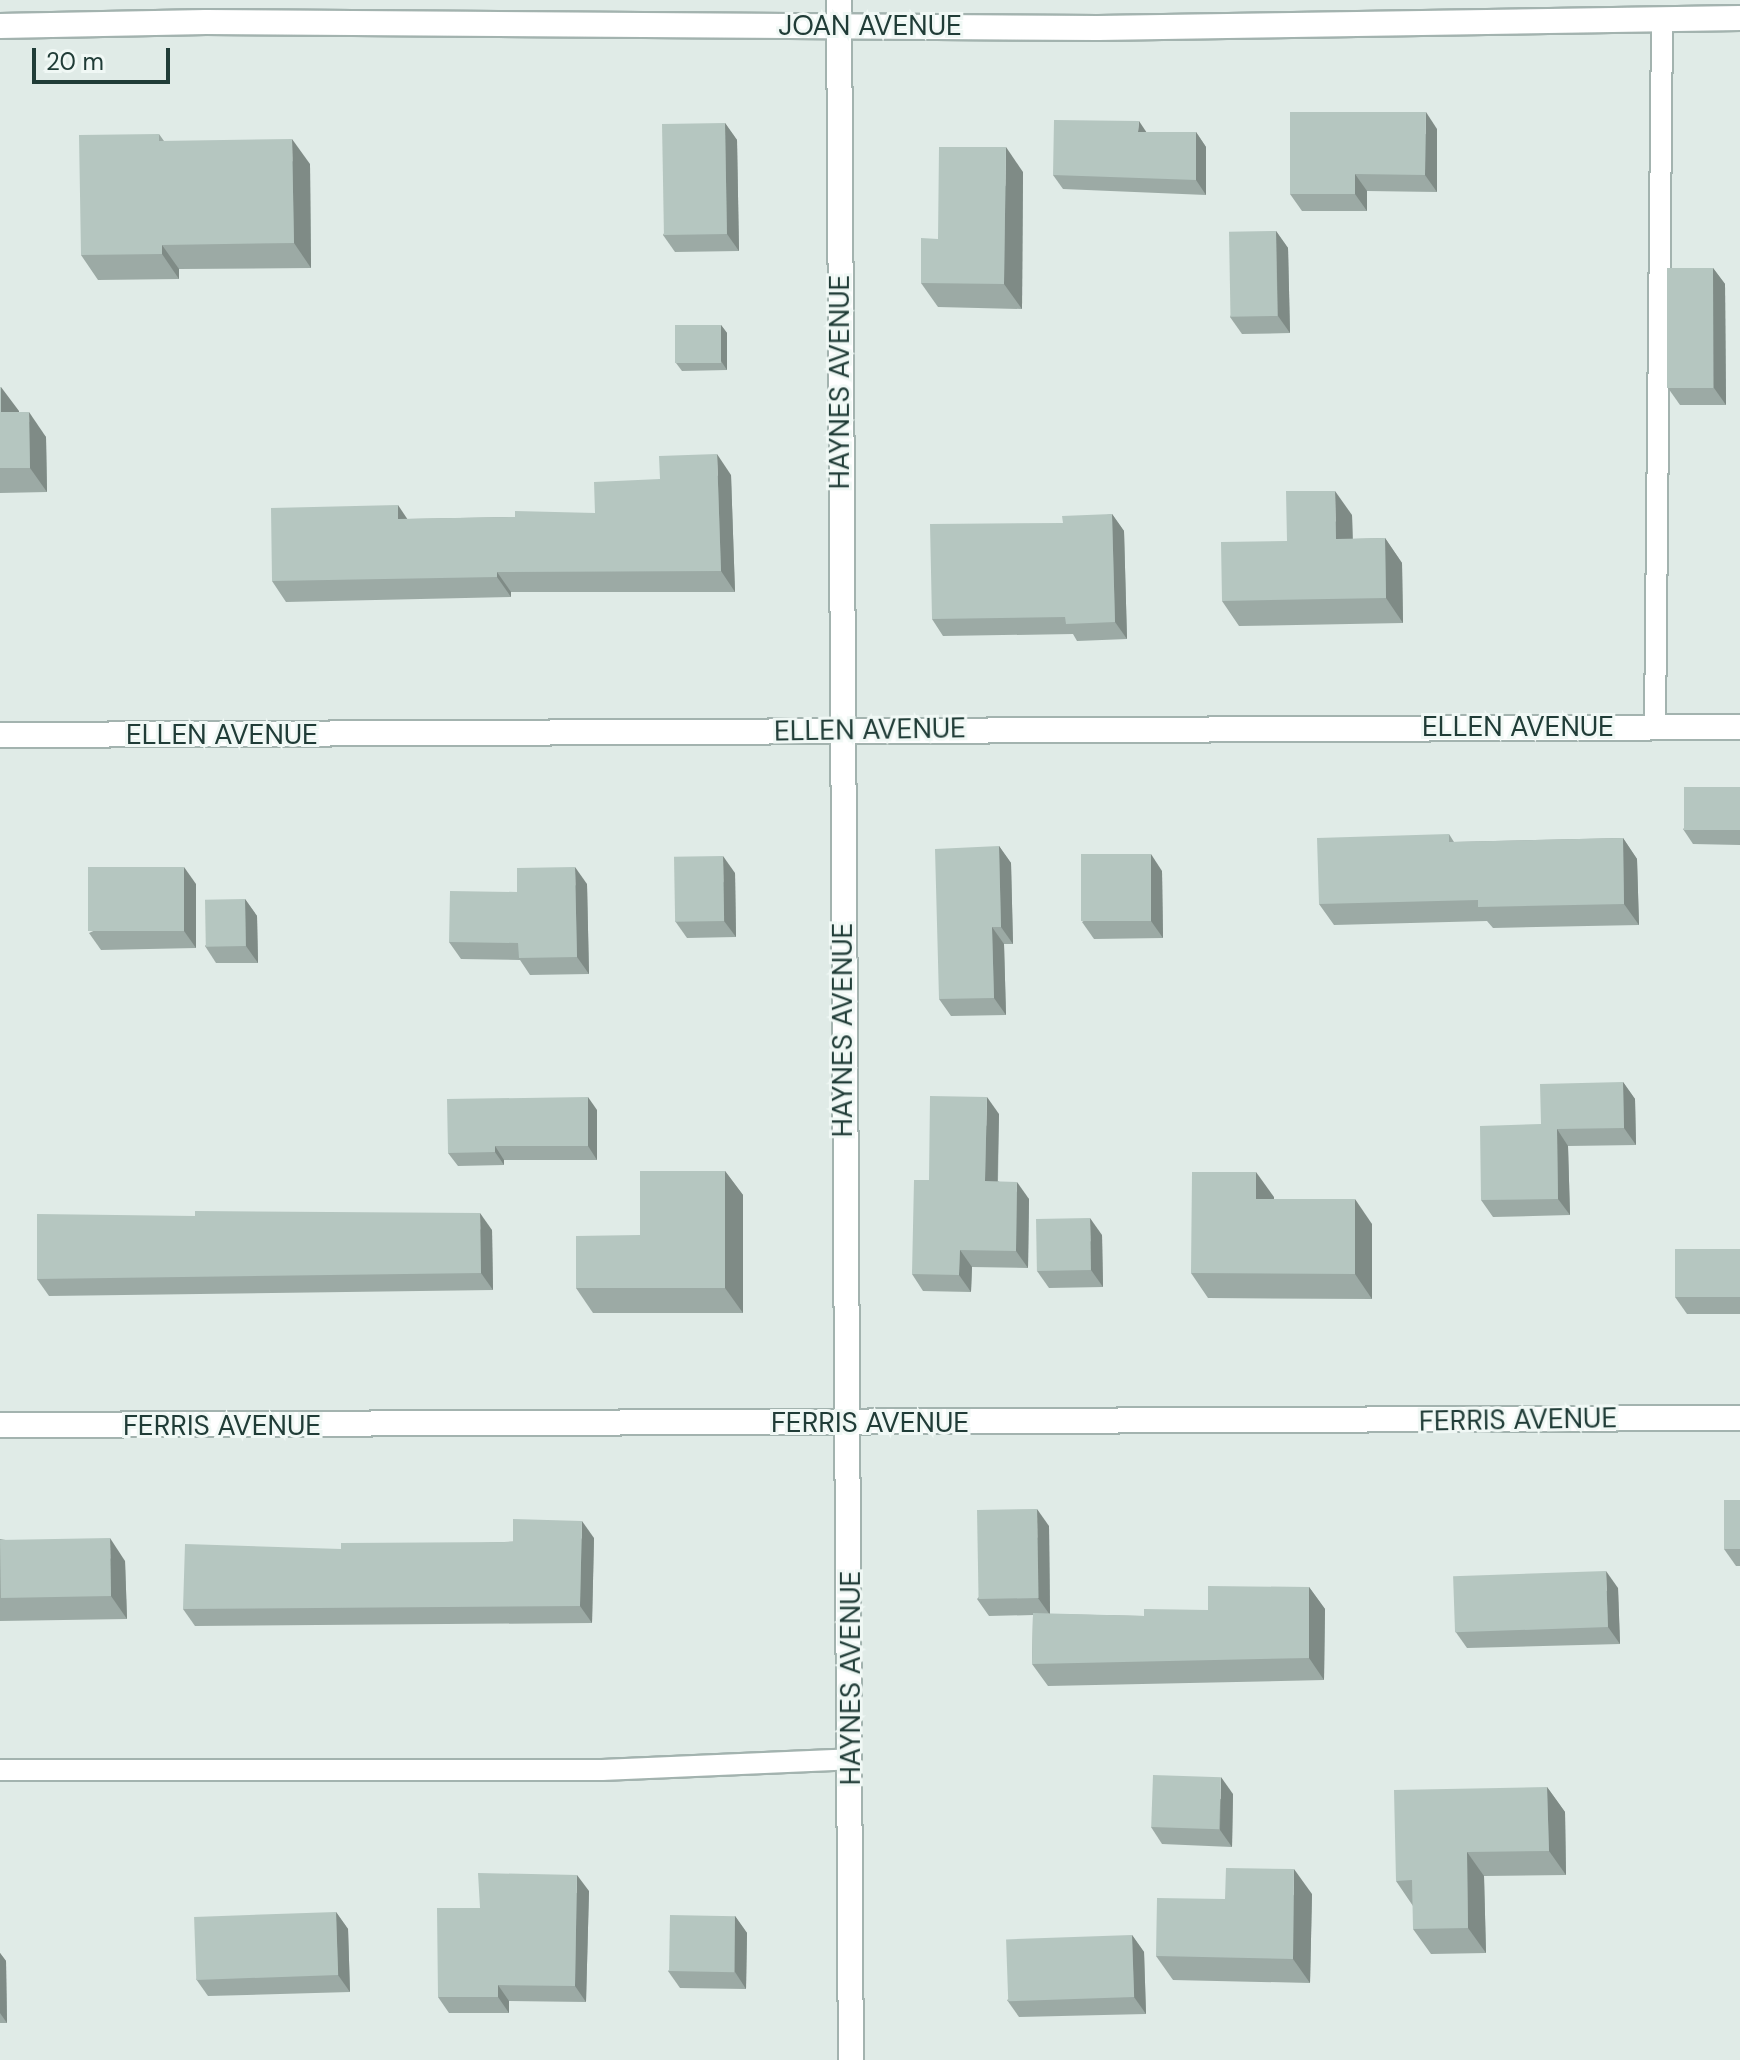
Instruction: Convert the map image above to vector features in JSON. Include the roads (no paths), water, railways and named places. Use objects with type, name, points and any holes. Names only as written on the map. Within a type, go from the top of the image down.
[{"type":"street","name":"HAYNES AVENUE","points":[[839,0],[851,2060]]},
{"type":"street","name":"JOAN AVENUE","points":[[0,26],[206,22],[838,26],[1740,18]]},
{"type":"street","name":"ELLEN AVENUE","points":[[0,735],[1740,727]]},
{"type":"street","name":"FERRIS AVENUE","points":[[0,1425],[1740,1418]]},
{"type":"lane","points":[[1655,727],[1662,19]]},
{"type":"lane","points":[[0,1770],[602,1770],[851,1759]]}]
